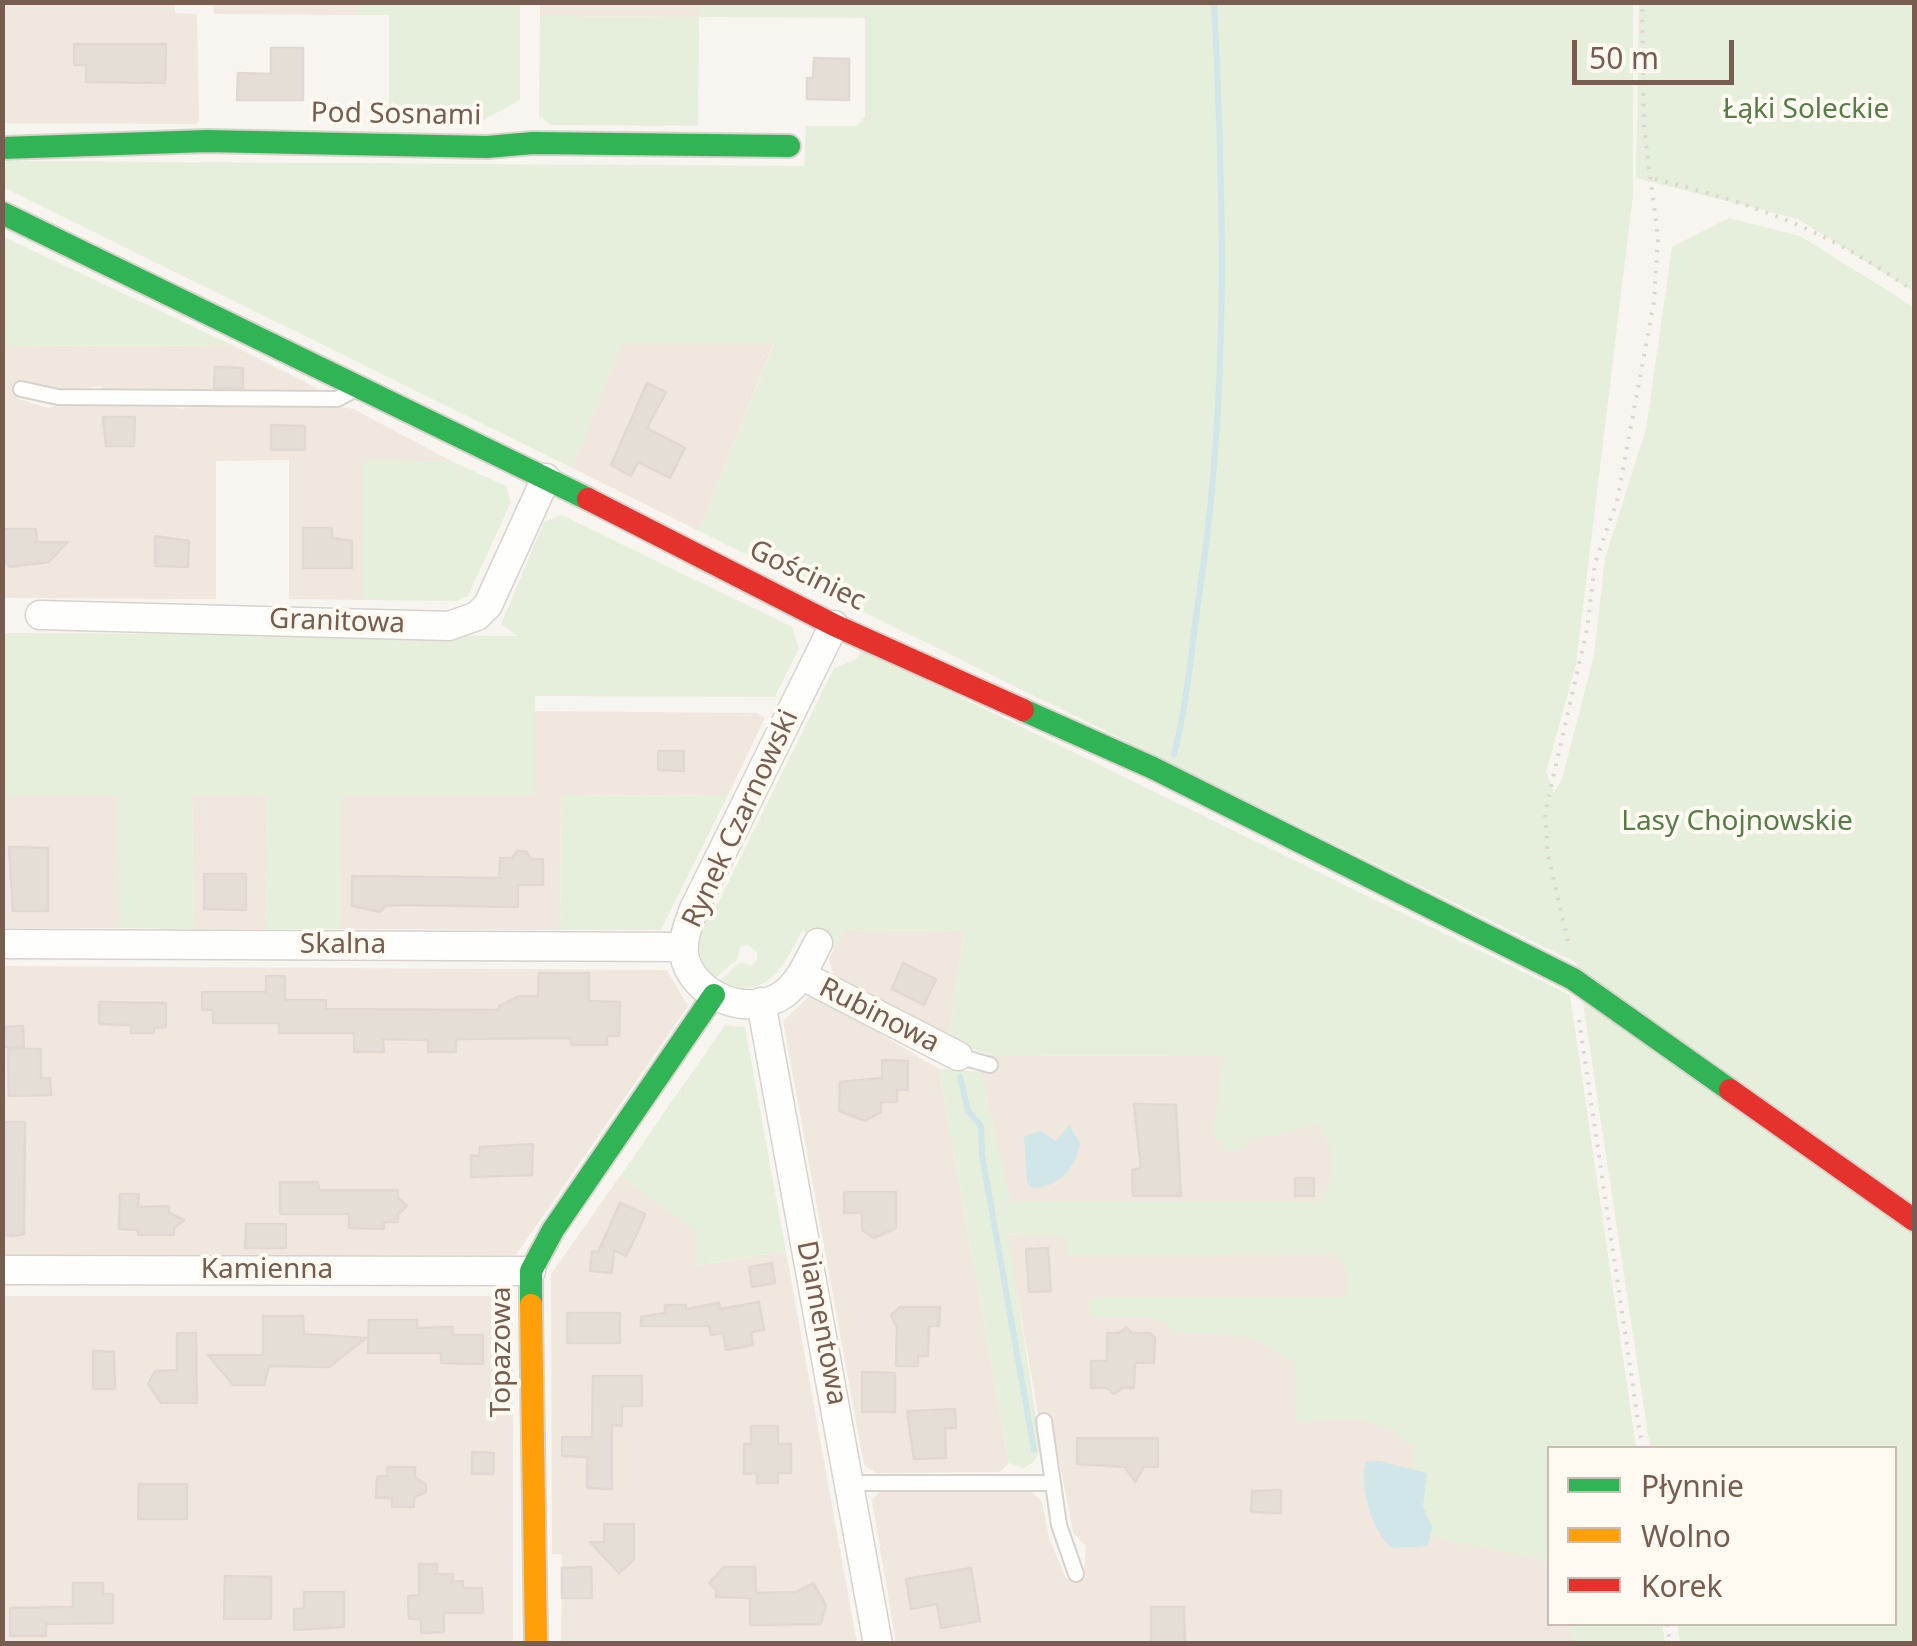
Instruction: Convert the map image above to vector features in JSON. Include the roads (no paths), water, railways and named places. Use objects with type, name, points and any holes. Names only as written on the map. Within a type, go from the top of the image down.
[{"type":"street","name":"Pod Sosnami","points":[[2,148],[207,141],[487,147],[533,142],[789,146]]},
{"type":"street","name":"Gościniec","points":[[2,213],[546,478],[834,625],[1153,768],[1579,984],[1914,1220]]},
{"type":"street","name":"Granitowa","points":[[40,616],[449,626],[469,621],[488,605],[546,478]]},
{"type":"street","name":"Rynek Czarnowski","points":[[714,995],[692,973],[684,947],[694,908],[834,625]]},
{"type":"street","points":[[714,995],[735,1004],[781,997],[801,975],[818,943]]},
{"type":"street","name":"Skalna","points":[[2,944],[684,947]]},
{"type":"street","name":"Rubinowa","points":[[801,975],[958,1056]]},
{"type":"street","name":"Topazowa","points":[[536,1644],[531,1271],[552,1230],[714,995]]},
{"type":"street","name":"Diamentowa","points":[[761,1002],[878,1644]]},
{"type":"street","name":"Kamienna","points":[[2,1270],[531,1271]]},
{"type":"lane","points":[[21,388],[58,397],[337,399],[359,387]]},
{"type":"lane","points":[[958,1056],[990,1066]]},
{"type":"lane","points":[[1044,1421],[1052,1484],[1076,1574]]},
{"type":"lane","points":[[850,1483],[1052,1484]]},
{"type":"waterway","points":[[1174,754],[1186,695],[1209,522],[1220,374],[1222,225],[1214,2]]},
{"type":"waterway","points":[[960,1077],[968,1111],[981,1126],[982,1155],[1034,1450]]},
{"type":"park label","name":"Łąki Soleckie","points":[[1806,110]]},
{"type":"park label","name":"Lasy Chojnowskie","points":[[1737,822]]}]
